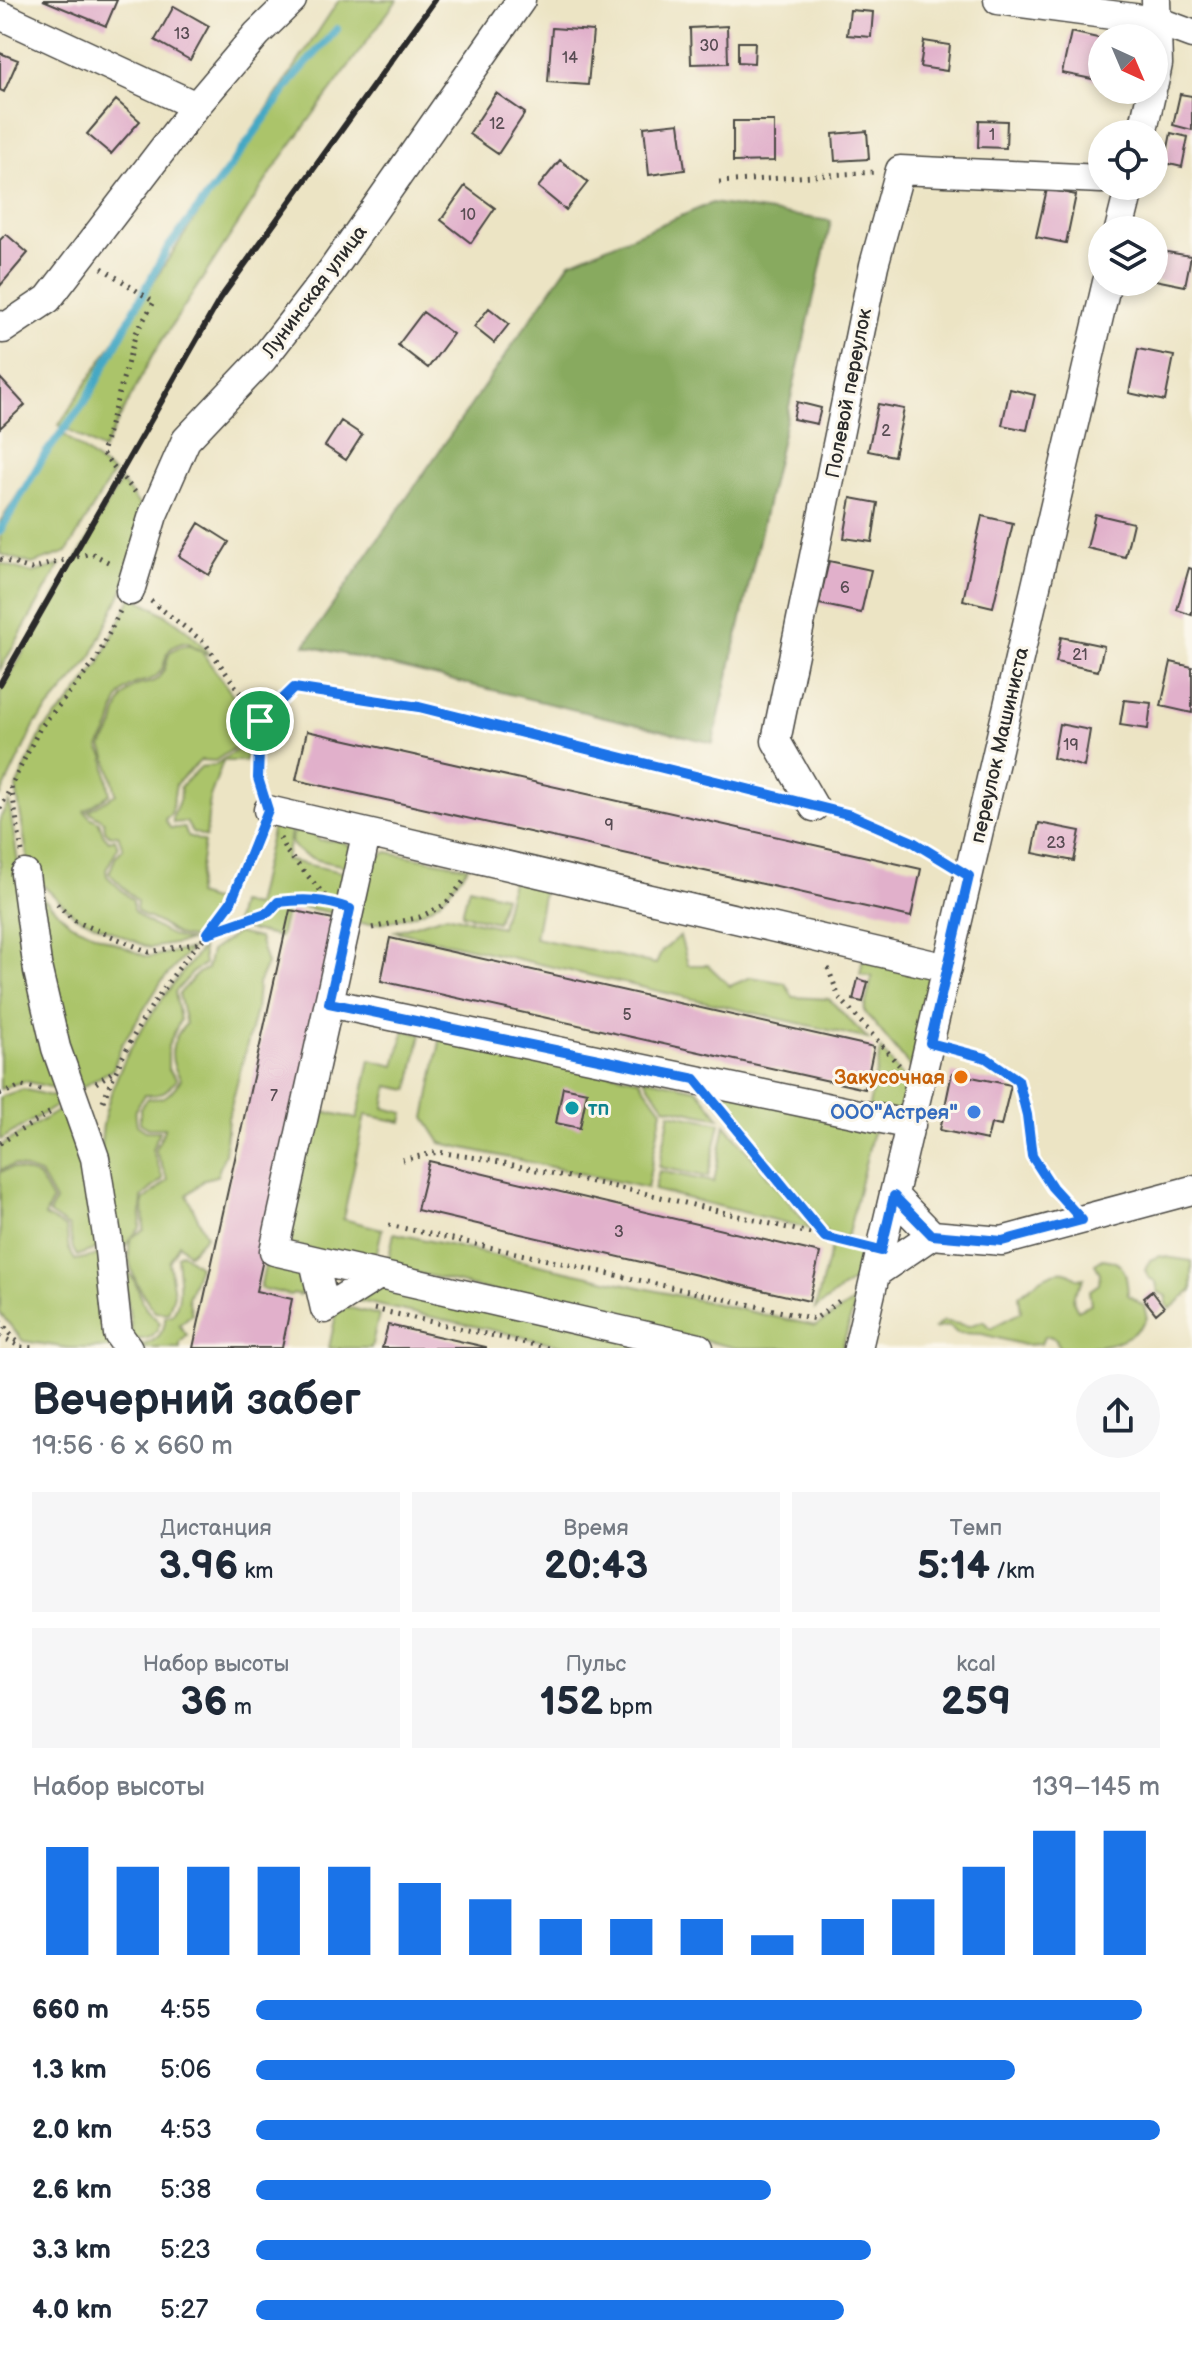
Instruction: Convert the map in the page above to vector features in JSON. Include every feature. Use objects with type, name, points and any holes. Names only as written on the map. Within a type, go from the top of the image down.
[{"type":"street","points":[[0,325],[3,329],[48,299],[196,106],[257,34],[292,0]]},
{"type":"street","name":"Лунинская улица","points":[[132,583],[153,515],[186,440],[263,359],[332,270],[521,0]]},
{"type":"street","points":[[998,0],[1156,10],[1192,34]]},
{"type":"street","points":[[0,15],[196,106]]},
{"type":"street","points":[[900,170],[1088,178]]},
{"type":"street","name":"Полевой переулок","points":[[814,807],[776,741],[874,265],[900,170]]},
{"type":"street","name":"переулок Машиниста","points":[[858,1348],[1104,296]]},
{"type":"street","points":[[268,810],[947,968]]},
{"type":"street","points":[[366,835],[274,1251],[699,1348]]},
{"type":"street","points":[[25,874],[38,971],[56,1048],[87,1101],[118,1334],[128,1348]]},
{"type":"street","points":[[329,1003],[911,1125]]},
{"type":"street","points":[[879,1262],[932,1235],[1002,1241],[1192,1190]]},
{"type":"street","points":[[894,1196],[932,1235]]},
{"type":"street","points":[[314,1261],[325,1309],[379,1275]]},
{"type":"path","points":[[719,182],[900,170]]},
{"type":"path","points":[[79,256],[154,302],[136,333],[102,453],[153,515]]},
{"type":"path","points":[[1,560],[31,569],[91,553],[205,643],[260,721],[258,778],[268,810],[286,851],[330,901],[278,902],[269,912],[208,933]]},
{"type":"path","points":[[0,809],[40,728],[95,662],[132,583]]},
{"type":"path","points":[[260,721],[294,688],[419,707],[851,815],[913,842],[969,876]]},
{"type":"path","points":[[11,786],[25,874],[73,920],[149,952],[200,943]]},
{"type":"path","points":[[0,1094],[22,1086],[87,1101],[163,987],[231,902],[268,810]]},
{"type":"path","points":[[344,935],[420,917],[446,904],[479,861]]},
{"type":"path","points":[[815,938],[839,997],[919,1090]]},
{"type":"path","points":[[930,1043],[986,1058],[1018,1080],[1027,1115],[1032,1156],[1052,1187],[1082,1220]]},
{"type":"path","points":[[695,1079],[825,1237]]},
{"type":"path","points":[[389,1225],[815,1319],[879,1262],[825,1237],[490,1160],[438,1152],[402,1160]]},
{"type":"path","points":[[338,1301],[548,1348]]},
{"type":"path","points":[[0,1321],[21,1347]]},
{"type":"path","points":[[0,1336],[21,1347],[35,1348]]},
{"type":"green space","points":[[339,0],[397,0],[275,167],[154,353],[103,450],[59,425]]},
{"type":"green space","points":[[712,203],[831,221],[713,743],[305,645],[570,262]]},
{"type":"green space","points":[[59,431],[113,473],[67,552],[32,564],[0,554],[0,522]]},
{"type":"green space","points":[[121,481],[146,514],[123,589],[90,660],[35,724],[0,797],[0,693]]},
{"type":"green space","points":[[0,563],[32,573],[60,565],[0,670]]},
{"type":"green space","points":[[132,596],[185,629],[209,655],[187,642],[178,644],[168,652],[163,667],[155,677],[134,684],[122,694],[99,748],[104,756],[110,794],[84,811],[99,822],[109,841],[115,839],[118,847],[106,870],[107,876],[133,901],[133,910],[160,929],[191,941],[150,948],[75,916],[30,873],[16,787],[43,730],[70,702],[99,664]]},
{"type":"green space","points":[[188,645],[201,651],[239,704],[246,736],[215,761],[201,760],[176,784],[171,814],[165,819],[170,828],[184,828],[188,836],[204,842],[196,895],[219,902],[216,912],[192,938],[176,934],[136,909],[137,901],[109,873],[116,856],[123,849],[118,835],[110,836],[105,831],[104,821],[88,811],[116,794],[102,747],[113,728],[122,699],[134,687],[157,679],[165,668],[169,654]]},
{"type":"green space","points":[[251,740],[245,761],[223,761],[210,797],[206,837],[192,832],[186,822],[173,823],[180,787],[201,767],[215,765]]},
{"type":"green space","points":[[9,802],[34,972],[67,1091],[24,1081],[0,1089],[0,818]]},
{"type":"green space","points":[[275,817],[293,821],[286,860],[351,874],[342,915],[288,904],[280,937],[234,927],[239,903],[255,906]]},
{"type":"green space","points":[[293,833],[313,833],[319,840],[341,841],[351,847],[351,868],[302,854],[291,842]]},
{"type":"green space","points":[[387,852],[468,867],[440,901],[422,912],[388,922],[356,923],[374,860]]},
{"type":"green space","points":[[513,877],[545,885],[535,938],[656,964],[662,951],[680,936],[688,965],[708,965],[730,986],[751,977],[785,983],[793,997],[829,999],[868,1039],[395,931],[447,915],[501,927]]},
{"type":"green space","points":[[469,887],[504,896],[497,922],[462,914]]},
{"type":"green space","points":[[32,888],[71,924],[147,957],[191,949],[161,982],[121,1046],[113,1069],[76,1091]]},
{"type":"green space","points":[[237,933],[259,938],[267,964],[258,984],[256,1010],[228,1118],[225,1153],[217,1176],[205,1179],[187,1195],[206,1236],[189,1254],[179,1244],[169,1262],[174,1294],[168,1313],[155,1312],[138,1286],[131,1267],[131,1237],[125,1247],[115,1245],[101,1160],[102,1130],[108,1101],[132,1046],[148,1019],[202,948],[204,965],[194,971],[175,992],[180,1020],[168,1046],[168,1069],[177,1079],[163,1092],[145,1095],[135,1110],[137,1125],[146,1131],[160,1131],[152,1149],[163,1179],[142,1197],[140,1228],[132,1237],[144,1230],[143,1201],[168,1180],[155,1150],[165,1128],[148,1128],[140,1123],[140,1109],[148,1098],[168,1095],[181,1079],[172,1057],[176,1037],[186,1024],[179,994],[198,973],[207,969],[211,951]]},
{"type":"green space","points":[[863,958],[940,975],[917,1075],[864,1011],[872,977],[860,974]]},
{"type":"green space","points":[[404,1030],[421,1034],[409,1090],[388,1086],[384,1108],[404,1113],[402,1122],[365,1115],[343,1219],[382,1229],[374,1265],[284,1243],[313,1109],[357,1119],[370,1060],[395,1066]]},
{"type":"green space","points":[[441,1036],[639,1079],[662,1110],[647,1188],[441,1143],[425,1118]]},
{"type":"green space","points":[[881,1049],[912,1091],[906,1119],[868,1110]]},
{"type":"green space","points":[[644,1078],[697,1089],[720,1118],[665,1107]]},
{"type":"green space","points":[[706,1086],[875,1123],[847,1238],[827,1233]]},
{"type":"green space","points":[[23,1089],[66,1100],[0,1140],[0,1097]]},
{"type":"green space","points":[[69,1104],[101,1247],[77,1256],[69,1227],[49,1214],[55,1201],[40,1174],[14,1165],[0,1170],[0,1146]]},
{"type":"green space","points":[[670,1113],[720,1123],[708,1177],[659,1167]]},
{"type":"green space","points":[[725,1124],[811,1229],[654,1190],[659,1171],[714,1182]]},
{"type":"green space","points":[[13,1168],[38,1176],[52,1201],[45,1216],[66,1228],[69,1249],[75,1260],[94,1256],[103,1250],[121,1348],[68,1348],[23,1341],[0,1313],[0,1172]]},
{"type":"green space","points":[[394,1233],[816,1326],[856,1300],[842,1348],[736,1348],[387,1266]]},
{"type":"green space","points":[[832,1244],[873,1254],[870,1268],[815,1309]]},
{"type":"green space","points":[[182,1253],[199,1266],[188,1298],[192,1314],[179,1325],[187,1335],[180,1348],[135,1348],[156,1338],[163,1330],[165,1317],[172,1315],[176,1309],[179,1287],[177,1256]]},
{"type":"green space","points":[[268,1253],[302,1262],[308,1283],[299,1295],[260,1288]]},
{"type":"green space","points":[[1159,1256],[1192,1261],[1192,1290],[1170,1309],[1166,1304],[1167,1296],[1158,1292],[1156,1282],[1148,1277],[1145,1270],[1150,1260]]},
{"type":"green space","points":[[1103,1259],[1111,1260],[1124,1270],[1128,1295],[1144,1306],[1147,1318],[1139,1328],[1119,1341],[1059,1348],[1056,1339],[1049,1336],[1044,1337],[1041,1344],[1024,1345],[982,1334],[957,1333],[949,1326],[933,1329],[943,1321],[969,1326],[983,1321],[991,1328],[1021,1312],[1019,1296],[1048,1275],[1060,1272],[1084,1278],[1073,1297],[1078,1310],[1091,1304],[1089,1291],[1099,1284],[1100,1273],[1095,1264]]},
{"type":"green space","points":[[122,1264],[134,1280],[146,1309],[160,1323],[156,1332],[147,1338],[133,1339]]},
{"type":"green space","points":[[380,1280],[678,1348],[574,1348],[350,1299]]},
{"type":"green space","points":[[338,1305],[379,1315],[371,1348],[329,1348]]},
{"type":"building","points":[[43,0],[117,0],[106,26]]},
{"type":"building","points":[[174,6],[209,26],[190,60],[155,40]]},
{"type":"building","points":[[850,10],[873,12],[871,37],[847,35]]},
{"type":"building","points":[[727,26],[728,63],[691,64],[690,28]]},
{"type":"building","points":[[552,28],[593,31],[588,85],[548,82]]},
{"type":"building","points":[[1071,32],[1088,36],[1088,78],[1062,73]]},
{"type":"building","points":[[924,41],[950,45],[947,71],[920,67]]},
{"type":"building","points":[[738,42],[755,42],[754,63],[738,62]]},
{"type":"building","points":[[0,53],[18,60],[4,92],[0,90]]},
{"type":"building","points":[[496,93],[525,113],[498,154],[469,134]]},
{"type":"building","points":[[1180,94],[1192,96],[1192,130],[1173,125]]},
{"type":"building","points":[[116,100],[140,121],[111,154],[87,134]]},
{"type":"building","points":[[979,120],[1007,121],[1006,148],[978,147]]},
{"type":"building","points":[[733,121],[774,121],[774,161],[733,162]]},
{"type":"building","points":[[679,123],[685,170],[649,175],[644,127]]},
{"type":"building","points":[[867,131],[869,159],[835,161],[833,134]]},
{"type":"building","points":[[1171,133],[1188,137],[1182,167],[1168,164]]},
{"type":"building","points":[[560,160],[588,182],[566,210],[538,187]]},
{"type":"building","points":[[465,186],[495,208],[471,243],[441,220]]},
{"type":"building","points":[[1047,189],[1076,195],[1066,243],[1036,237]]},
{"type":"building","points":[[6,234],[28,253],[0,286],[0,240]]},
{"type":"building","points":[[1168,252],[1191,256],[1185,286],[1168,283]]},
{"type":"building","points":[[489,308],[509,324],[494,343],[474,327]]},
{"type":"building","points":[[423,312],[453,334],[428,368],[398,345]]},
{"type":"building","points":[[1138,349],[1174,356],[1165,401],[1129,393]]},
{"type":"building","points":[[0,378],[25,405],[0,428]]},
{"type":"building","points":[[1010,389],[1035,395],[1027,430],[1002,425]]},
{"type":"building","points":[[797,402],[821,408],[817,424],[793,419]]},
{"type":"building","points":[[878,404],[904,409],[894,456],[868,451]]},
{"type":"building","points":[[341,421],[362,435],[346,460],[325,446]]},
{"type":"building","points":[[851,498],[878,503],[872,542],[844,538]]},
{"type":"building","points":[[1095,514],[1133,523],[1125,557],[1087,548]]},
{"type":"building","points":[[982,516],[1013,523],[993,607],[963,600]]},
{"type":"building","points":[[199,523],[229,542],[209,575],[179,556]]},
{"type":"building","points":[[829,561],[871,570],[861,613],[819,604]]},
{"type":"building","points":[[1189,568],[1192,569],[1192,615],[1177,610]]},
{"type":"building","points":[[1061,637],[1104,646],[1098,671],[1056,662]]},
{"type":"building","points":[[1171,662],[1192,667],[1192,713],[1161,706]]},
{"type":"building","points":[[1124,700],[1151,703],[1148,729],[1120,725]]},
{"type":"building","points":[[1059,724],[1090,730],[1084,767],[1053,758]]},
{"type":"building","points":[[307,731],[921,869],[911,917],[296,780]]},
{"type":"building","points":[[1039,823],[1080,831],[1074,861],[1033,853]]},
{"type":"building","points":[[290,910],[338,920],[256,1291],[292,1299],[282,1348],[193,1348]]},
{"type":"building","points":[[390,938],[874,1047],[865,1089],[381,981]]},
{"type":"building","points":[[858,979],[868,982],[863,1002],[853,1000]]},
{"type":"building","name":"ООО\"Астрея\"","points":[[952,1073],[1011,1085],[1001,1126],[991,1124],[987,1140],[940,1130]]},
{"type":"building","name":"тп","points":[[563,1087],[587,1092],[580,1128],[556,1123]]},
{"type":"building","points":[[429,1161],[820,1253],[809,1301],[417,1210]]},
{"type":"building","points":[[1152,1291],[1164,1307],[1156,1314],[1143,1298]]},
{"type":"building","points":[[388,1325],[486,1347],[486,1348],[382,1348]]},
{"type":"waterway","points":[[0,531],[44,456],[87,399],[167,249],[296,75],[337,29]]},
{"type":"railway","points":[[0,684],[220,299],[435,0]]},
{"type":"place","name":"Закусочная","points":[[961,1077]]},
{"type":"place","name":"тп","points":[[572,1108]]},
{"type":"place","name":"ООО\"Астрея\"","points":[[974,1112]]},
{"type":"route","points":[[294,688],[419,707],[851,815],[913,842],[969,876],[930,1043],[986,1058],[1018,1080],[1027,1115],[1032,1156],[1052,1187],[1082,1220],[1002,1241],[932,1235],[894,1196],[881,1251],[825,1237],[695,1079],[329,1003],[350,909],[330,901],[278,902],[269,912],[208,933],[231,902],[268,810],[258,778],[260,721],[294,688]]}]
